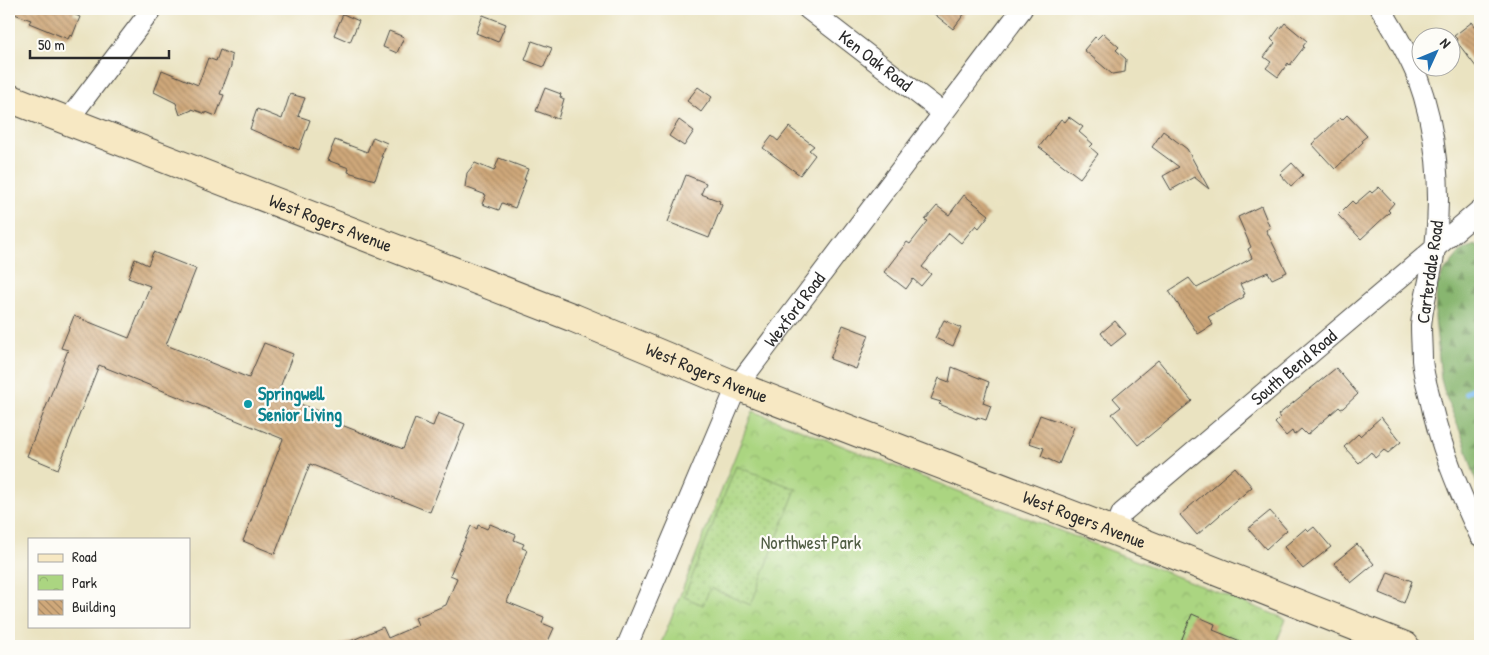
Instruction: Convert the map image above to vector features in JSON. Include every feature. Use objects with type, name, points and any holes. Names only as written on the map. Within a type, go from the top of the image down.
[{"type":"street","points":[[68,120],[152,9]]},
{"type":"street","name":"Ken Oak Road","points":[[808,9],[943,113]]},
{"type":"street","name":"Wexford Road","points":[[627,646],[738,386],[1022,9]]},
{"type":"street","name":"Carterdale Road","points":[[1381,9],[1400,40],[1417,76],[1429,116],[1436,158],[1439,198],[1435,248],[1421,326],[1422,363],[1443,448],[1460,493],[1480,536]]},
{"type":"street","name":"West Rogers Avenue","points":[[9,98],[574,318],[738,386],[1405,646]]},
{"type":"street","name":"South Bend Road","points":[[1114,531],[1122,513],[1480,210]]},
{"type":"green space","points":[[1475,245],[1480,247],[1480,494],[1464,441],[1441,379],[1435,317],[1437,286],[1443,273],[1461,251]]},
{"type":"green space","name":"Northwest Park","points":[[753,411],[1286,619],[1275,646],[660,646]]},
{"type":"green space","points":[[736,466],[796,489],[751,605],[710,588],[703,605],[684,597]]},
{"type":"building","points":[[9,9],[76,9],[73,14],[80,17],[72,37],[70,35],[68,39],[29,23],[31,20],[9,12]]},
{"type":"building","points":[[928,9],[968,9],[953,29]]},
{"type":"building","points":[[343,14],[359,21],[350,42],[334,35]]},
{"type":"building","points":[[483,15],[506,24],[498,42],[476,33]]},
{"type":"building","points":[[1472,22],[1480,32],[1480,72],[1462,49],[1462,30]]},
{"type":"building","points":[[1285,23],[1307,41],[1290,65],[1288,63],[1278,77],[1266,68],[1271,62],[1264,57],[1275,43],[1271,39]]},
{"type":"building","points":[[389,31],[404,37],[397,53],[383,47]]},
{"type":"building","points":[[1103,33],[1119,47],[1116,50],[1126,59],[1125,72],[1112,74],[1084,50],[1095,37],[1097,39]]},
{"type":"building","points":[[532,41],[552,48],[544,67],[525,60]]},
{"type":"building","points":[[220,50],[232,55],[231,66],[220,94],[224,95],[216,116],[192,109],[180,115],[176,103],[154,92],[162,70],[198,85],[208,58],[216,61]]},
{"type":"building","points":[[698,87],[712,97],[701,112],[687,101]]},
{"type":"building","points":[[545,88],[561,94],[560,97],[564,99],[558,119],[536,111]]},
{"type":"building","points":[[290,94],[305,98],[298,116],[310,120],[299,150],[250,129],[257,109],[282,119]]},
{"type":"building","points":[[1347,115],[1367,136],[1335,169],[1312,144],[1340,118],[1342,120]]},
{"type":"building","points":[[1069,117],[1083,127],[1079,132],[1093,144],[1090,147],[1098,154],[1080,178],[1039,147],[1061,119],[1065,122]]},
{"type":"building","points":[[679,120],[694,131],[684,146],[669,136]]},
{"type":"building","points":[[789,127],[814,146],[809,150],[815,155],[800,175],[763,148],[772,136],[778,141]]},
{"type":"building","points":[[1163,131],[1187,149],[1209,189],[1194,177],[1171,190],[1163,176],[1179,167],[1152,147]]},
{"type":"building","points":[[373,137],[387,143],[375,180],[348,172],[349,168],[327,160],[335,140],[367,152]]},
{"type":"building","points":[[499,158],[528,169],[524,180],[526,180],[515,208],[502,203],[499,210],[482,204],[486,195],[465,187],[467,173],[475,163],[494,171]]},
{"type":"building","points":[[1292,163],[1303,175],[1291,186],[1280,174]]},
{"type":"building","points":[[686,175],[706,183],[701,194],[720,201],[719,203],[722,205],[709,238],[668,222]]},
{"type":"building","points":[[1379,187],[1394,203],[1388,210],[1390,212],[1361,239],[1338,215],[1352,201],[1355,204],[1370,191],[1372,193]]},
{"type":"building","points":[[964,195],[989,215],[979,228],[976,225],[961,243],[949,233],[922,267],[931,274],[921,286],[913,279],[906,289],[884,272],[907,242],[910,244],[928,221],[925,220],[937,206],[949,215]]},
{"type":"building","points":[[1261,206],[1270,228],[1266,230],[1287,272],[1272,279],[1268,272],[1240,284],[1245,294],[1243,295],[1244,297],[1208,317],[1213,325],[1198,334],[1169,291],[1189,278],[1197,288],[1252,258],[1248,249],[1251,247],[1238,217]]},
{"type":"building","name":"Springwell Senior Living","points":[[153,252],[196,269],[166,345],[249,378],[264,343],[293,354],[277,395],[341,420],[339,424],[403,449],[415,419],[433,426],[438,413],[465,424],[430,512],[310,464],[275,554],[243,541],[283,439],[99,365],[58,469],[27,456],[68,350],[61,348],[74,316],[129,338],[150,286],[128,278],[135,259],[148,265]]},
{"type":"building","points":[[944,320],[961,328],[953,346],[935,338]]},
{"type":"building","points":[[1115,321],[1126,334],[1111,346],[1101,333]]},
{"type":"building","points":[[843,325],[869,335],[856,369],[830,359]]},
{"type":"building","points":[[1158,360],[1192,401],[1138,445],[1112,414],[1121,407],[1113,398]]},
{"type":"building","points":[[952,367],[989,382],[983,403],[991,406],[986,420],[977,417],[977,419],[931,399],[939,378],[949,382]]},
{"type":"building","points":[[1336,368],[1358,394],[1343,408],[1339,407],[1307,435],[1301,429],[1294,435],[1292,431],[1286,436],[1275,423],[1280,418],[1278,415]]},
{"type":"building","points":[[1040,415],[1074,427],[1059,464],[1041,456],[1044,448],[1029,443]]},
{"type":"building","points":[[1381,417],[1401,442],[1388,453],[1384,450],[1375,458],[1371,452],[1359,463],[1344,447],[1358,434],[1360,436]]},
{"type":"building","points":[[1235,467],[1252,487],[1197,535],[1180,515]]},
{"type":"building","points":[[1270,511],[1287,530],[1266,549],[1248,529]]},
{"type":"building","points":[[490,524],[516,535],[514,540],[524,544],[522,548],[527,550],[507,602],[544,617],[542,623],[554,628],[546,646],[339,646],[383,627],[388,638],[418,625],[415,618],[446,605],[457,578],[450,575],[471,526],[477,529],[478,525],[487,529]]},
{"type":"building","points":[[1314,527],[1331,547],[1303,569],[1284,547],[1306,528],[1309,531]]},
{"type":"building","points":[[1357,544],[1374,564],[1351,583],[1334,563]]},
{"type":"building","points":[[1388,572],[1412,581],[1404,603],[1380,593]]},
{"type":"building","points":[[1192,614],[1215,624],[1213,630],[1253,646],[1179,646]]},
{"type":"waterway","points":[[1466,393],[1480,383]]},
{"type":"place","name":"Springwell Senior Living","points":[[248,404]]}]
